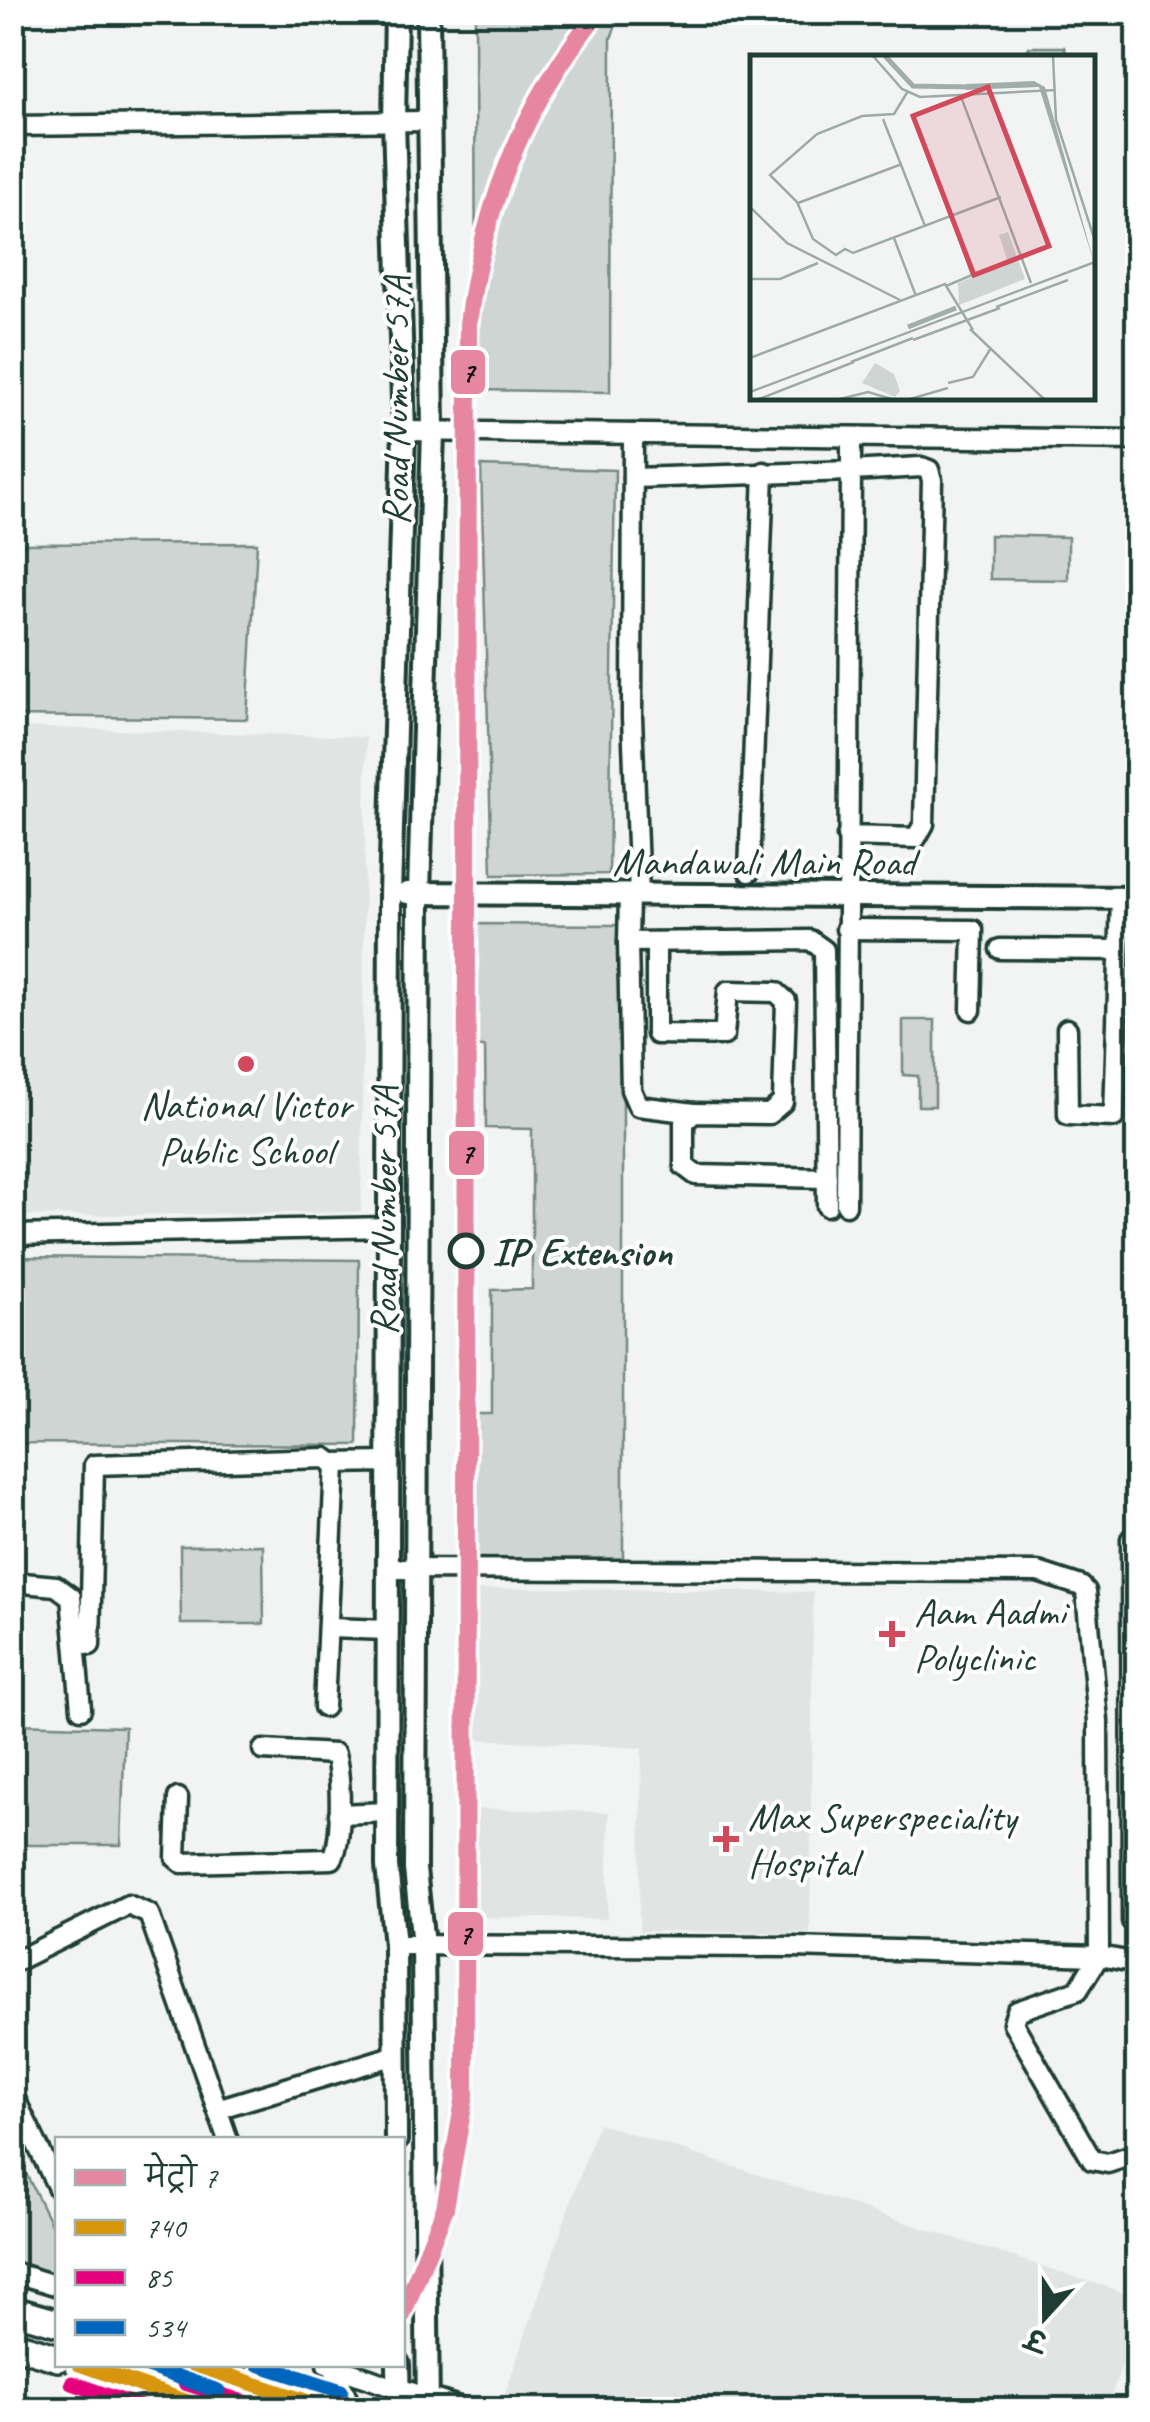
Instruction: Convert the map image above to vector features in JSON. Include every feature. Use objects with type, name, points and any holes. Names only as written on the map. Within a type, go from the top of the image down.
[{"type":"main road","points":[[12,2310],[55,2322]]},
{"type":"main road","points":[[12,2344],[55,2357]]},
{"type":"main road","points":[[87,2367],[212,2410]]},
{"type":"main road","points":[[200,2367],[335,2410]]},
{"type":"street","name":"Road Number 57A","points":[[396,12],[394,122],[404,432],[390,894],[387,1812],[395,1945],[396,2137]]},
{"type":"street","name":"Road Number 57A","points":[[428,12],[433,432],[418,893],[415,1869],[423,1945],[428,2404]]},
{"type":"street","points":[[12,126],[427,120]]},
{"type":"street","points":[[404,432],[1138,440]]},
{"type":"street","points":[[633,434],[634,895],[628,942],[630,1090],[638,1106],[694,1113],[769,1114],[782,1102],[786,1002],[776,992],[728,991],[724,1035],[656,1034],[656,942]]},
{"type":"street","points":[[628,942],[810,940],[824,950],[827,1178],[837,1205],[848,836],[851,437]]},
{"type":"street","points":[[633,478],[921,467],[930,470],[924,824],[916,838],[848,836]]},
{"type":"street","points":[[749,872],[764,472]]},
{"type":"street","name":"Mandawali Main Road","points":[[390,894],[1129,898]]},
{"type":"street","points":[[1068,1029],[1068,1116],[1114,1117],[1119,950],[1129,898]]},
{"type":"street","points":[[846,928],[973,930],[971,1010]]},
{"type":"street","points":[[1000,949],[1119,950]]},
{"type":"street","points":[[694,1113],[684,1122],[684,1166],[696,1174],[827,1178]]},
{"type":"street","points":[[12,1235],[390,1228]]},
{"type":"street","points":[[90,1644],[94,1465],[319,1457],[333,1463],[388,1462]]},
{"type":"street","points":[[324,1707],[333,1463]]},
{"type":"street","points":[[1138,1532],[1131,1539],[1135,1721],[1132,1921],[1138,1921]]},
{"type":"street","points":[[388,1569],[1038,1572],[1081,1586],[1086,1591],[1098,1721],[1099,1956],[1078,1990],[1017,2012],[1013,2023],[1092,2160],[1108,2163],[1138,2153]]},
{"type":"street","points":[[12,1573],[66,1575]]},
{"type":"street","points":[[12,1582],[56,1586],[71,1598],[82,1709]]},
{"type":"street","points":[[329,1628],[388,1630]]},
{"type":"street","points":[[178,1798],[176,1858],[187,1864],[325,1862],[336,1853],[336,1754],[263,1750]]},
{"type":"street","points":[[339,1814],[387,1812]]},
{"type":"street","points":[[12,1964],[128,1905],[142,1908],[149,1914],[227,2137]]},
{"type":"street","points":[[395,1945],[794,1947],[1099,1956],[1138,1963]]},
{"type":"street","points":[[217,2109],[396,2056]]},
{"type":"street","points":[[12,2093],[55,2182]]},
{"type":"street","points":[[12,2272],[55,2285]]},
{"type":"street","points":[[332,2367],[352,2410]]},
{"type":"street","points":[[335,2367],[398,2399],[464,2410]]},
{"type":"street","points":[[398,2367],[398,2399]]},
{"type":"shaded area","points":[[475,13],[621,13],[611,38],[610,392],[476,390]]},
{"type":"shaded area","points":[[1029,47],[1064,47],[1067,55],[1025,55]]},
{"type":"shaded area","points":[[481,466],[615,470],[609,874],[492,875]]},
{"type":"shaded area","points":[[990,535],[1068,537],[1068,580],[990,579]]},
{"type":"shaded area","points":[[257,543],[247,719],[13,716],[13,544]]},
{"type":"shaded area","points":[[13,727],[366,737],[361,1212],[13,1216]]},
{"type":"shaded area","points":[[466,924],[623,925],[623,1560],[468,1560],[468,1414],[492,1414],[492,1290],[532,1289],[532,1129],[486,1128],[485,1047],[467,1046]]},
{"type":"shaded area","points":[[903,1020],[935,1020],[935,1106],[918,1106],[918,1076],[903,1075]]},
{"type":"shaded area","points":[[13,1257],[359,1260],[358,1445],[13,1443]]},
{"type":"shaded area","points":[[263,1545],[264,1624],[181,1624],[180,1546]]},
{"type":"shaded area","name":"Max Superspeciality Hospital","points":[[476,1590],[813,1592],[810,1933],[639,1931],[642,1748],[477,1739]]},
{"type":"shaded area","points":[[13,1724],[125,1727],[121,1845],[13,1845]]},
{"type":"shaded area","points":[[475,1809],[609,1812],[607,1919],[473,1917]]},
{"type":"shaded area","points":[[598,2123],[1137,2297],[1137,2318],[1107,2409],[539,2410],[504,2397]]},
{"type":"shaded area","points":[[12,2145],[55,2232],[55,2285],[13,2270]]},
{"type":"metro line","name":"7","points":[[405,2308],[445,2208],[465,2095],[468,324],[484,239],[510,159],[548,83],[598,12]]},
{"type":"transit line","name":"740","points":[[88,2367],[211,2410]]},
{"type":"transit line","name":"534","points":[[150,2367],[218,2391]]},
{"type":"transit line","name":"740","points":[[202,2367],[333,2410]]},
{"type":"transit line","name":"534","points":[[267,2367],[341,2391]]},
{"type":"transit line","name":"85","points":[[72,2383],[149,2410]]},
{"type":"transit line","name":"85","points":[[185,2383],[268,2410]]},
{"type":"place","name":"National Victor Public School","points":[[246,1064]]},
{"type":"place","name":"IP Extension","points":[[466,1251]]},
{"type":"place","name":"Aam Aadmi Polyclinic","points":[[892,1634]]},
{"type":"place","name":"Max Superspeciality Hospital","points":[[726,1839]]}]
